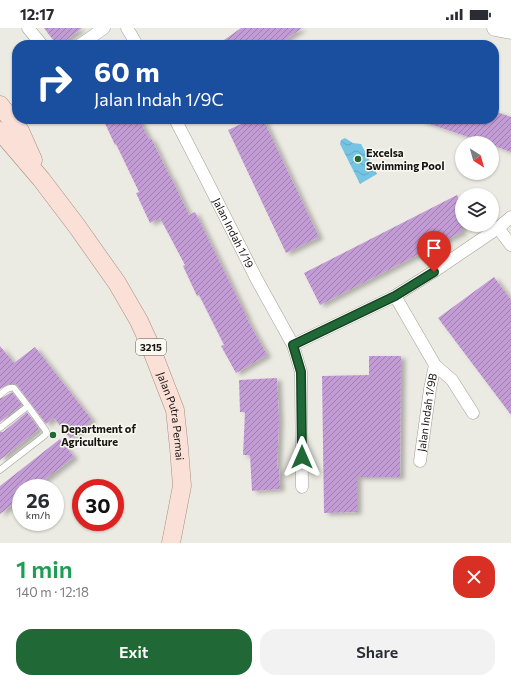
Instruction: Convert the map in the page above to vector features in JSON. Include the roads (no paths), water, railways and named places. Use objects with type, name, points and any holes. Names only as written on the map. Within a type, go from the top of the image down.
[{"type":"main road","name":"Jalan Putra Permai","points":[[0,105],[12,121]]},
{"type":"main road","name":"Jalan Putra Permai","points":[[15,124],[20,131],[41,179]]},
{"type":"main road","name":"Jalan Putra Permai","points":[[0,131],[41,179],[117,283],[139,321],[161,373],[175,410],[182,486],[171,543]]},
{"type":"street","points":[[28,28],[38,40]]},
{"type":"street","points":[[87,40],[104,28]]},
{"type":"street","points":[[127,28],[134,40]]},
{"type":"street","points":[[494,28],[511,32]]},
{"type":"street","name":"Jalan Indah 1/19","points":[[178,124],[257,280],[293,345],[301,372],[302,487]]},
{"type":"street","points":[[499,227],[511,217]]},
{"type":"street","points":[[499,229],[511,245]]},
{"type":"street","points":[[293,345],[395,296],[434,272],[492,232]]},
{"type":"street","name":"Jalan Indah 1/9B","points":[[395,296],[434,365],[452,380],[473,413]]},
{"type":"street","name":"Jalan Indah 1/9B","points":[[420,461],[434,365]]},
{"type":"lane","points":[[0,395],[8,389],[14,388],[46,431],[44,436],[0,470]]},
{"type":"lane","points":[[0,428],[28,406]]},
{"type":"water","name":"Excelsa Swimming Pool","points":[[345,138],[353,143],[361,144],[377,174],[360,184],[340,144],[341,140]]},
{"type":"place","name":"Excelsa Swimming Pool","points":[[358,159]]},
{"type":"place","name":"Department of Agriculture","points":[[53,435]]}]
